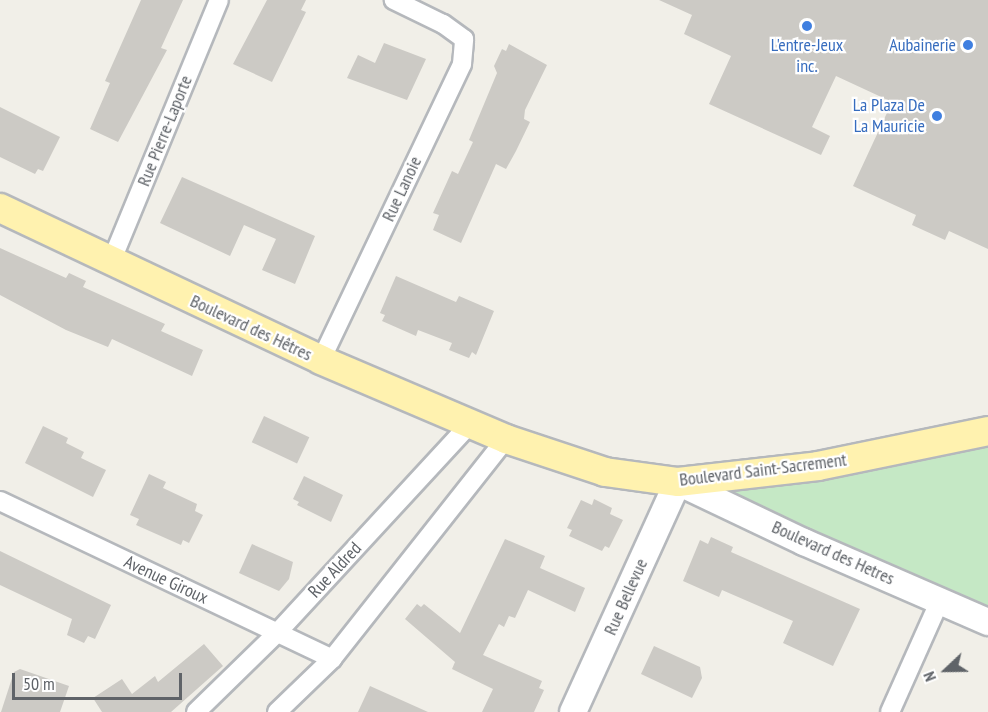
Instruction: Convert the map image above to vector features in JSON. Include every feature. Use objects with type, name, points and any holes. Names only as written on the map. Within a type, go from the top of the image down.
[{"type":"main road","name":"Boulevard des Hêtres","points":[[0,208],[321,360],[506,439]]},
{"type":"main road","name":"Boulevard Saint-Sacrement","points":[[506,439],[605,472],[678,482],[818,466],[988,431]]},
{"type":"street","name":"Rue Pierre-Laporte","points":[[111,262],[219,0]]},
{"type":"street","name":"Rue Lanoie","points":[[321,360],[462,64],[464,39],[443,24],[394,0]]},
{"type":"street","name":"Rue Aldred","points":[[196,712],[276,633],[470,424]]},
{"type":"street","points":[[277,712],[332,659],[506,439]]},
{"type":"street","name":"Boulevard des Hetres","points":[[678,482],[804,542],[988,622]]},
{"type":"street","name":"Rue Bellevue","points":[[573,712],[678,482]]},
{"type":"street","name":"Avenue Giroux","points":[[0,501],[332,659]]},
{"type":"street","points":[[890,712],[940,600]]},
{"type":"green space","points":[[988,431],[988,622],[678,482]]},
{"type":"building","points":[[141,0],[183,0],[161,48],[167,50],[118,142],[90,129],[110,83],[105,81]]},
{"type":"building","points":[[267,0],[306,0],[301,10],[306,12],[272,82],[233,64]]},
{"type":"building","name":"La Plaza De La Mauricie","points":[[659,0],[988,0],[988,249],[949,231],[945,240],[912,225],[916,215],[853,186],[892,102],[836,76],[812,127],[830,136],[821,155],[709,104],[731,56],[684,34],[692,15]]},
{"type":"building","points":[[384,43],[426,59],[407,100],[347,78],[358,55],[375,63]]},
{"type":"building","points":[[509,44],[547,65],[525,110],[524,119],[530,122],[516,151],[506,169],[496,164],[461,243],[433,230],[439,215],[433,213],[452,171],[458,174],[473,142],[469,140],[497,73],[494,66],[502,49],[506,51]]},
{"type":"building","points":[[0,107],[60,137],[43,171],[38,169],[35,174],[0,157]]},
{"type":"building","points":[[182,177],[315,236],[295,284],[262,270],[276,239],[244,225],[230,256],[160,223]]},
{"type":"building","points":[[0,248],[66,278],[69,273],[86,281],[83,287],[165,324],[161,331],[203,350],[192,376],[112,339],[108,347],[66,330],[0,295]]},
{"type":"building","points":[[396,276],[456,302],[459,296],[494,311],[476,355],[472,352],[469,358],[449,350],[452,343],[418,330],[416,336],[382,321],[385,315],[380,313]]},
{"type":"building","points":[[264,416],[309,437],[297,463],[252,442]]},
{"type":"building","points":[[43,426],[68,438],[66,443],[84,452],[81,458],[106,470],[93,497],[25,463]]},
{"type":"building","points":[[149,474],[166,482],[163,488],[197,504],[195,511],[203,515],[189,543],[183,540],[181,545],[136,525],[139,519],[130,515]]},
{"type":"building","points":[[304,476],[343,495],[331,522],[297,505],[299,502],[293,499]]},
{"type":"building","points":[[594,499],[612,508],[610,514],[623,520],[609,548],[605,546],[602,551],[569,536],[572,530],[567,528],[581,500],[592,505]]},
{"type":"building","points":[[711,537],[733,547],[731,552],[860,609],[833,666],[783,643],[793,621],[722,590],[719,597],[683,581],[700,540],[708,544]]},
{"type":"building","points":[[505,539],[545,556],[540,568],[585,588],[575,612],[528,590],[515,618],[509,616],[504,627],[499,624],[483,655],[542,681],[539,688],[544,690],[534,712],[482,712],[493,689],[452,669],[455,662],[405,619],[417,604],[421,607],[424,604],[460,633]]},
{"type":"building","points":[[252,544],[293,562],[289,579],[279,591],[239,573]]},
{"type":"building","points":[[0,551],[111,605],[95,639],[88,636],[84,643],[67,635],[72,619],[0,585]]},
{"type":"building","points":[[204,644],[223,666],[171,712],[102,712],[93,698],[122,679],[132,694],[155,676],[158,682]]},
{"type":"building","points":[[654,646],[700,667],[702,678],[692,698],[641,674]]},
{"type":"building","points":[[20,669],[69,686],[60,712],[1,712],[14,672]]},
{"type":"building","points":[[370,686],[428,712],[358,712]]},
{"type":"place","name":"L'entre-Jeux inc.","points":[[807,26]]},
{"type":"place","name":"Aubainerie","points":[[968,45]]},
{"type":"place","name":"La Plaza De La Mauricie","points":[[937,116]]}]
